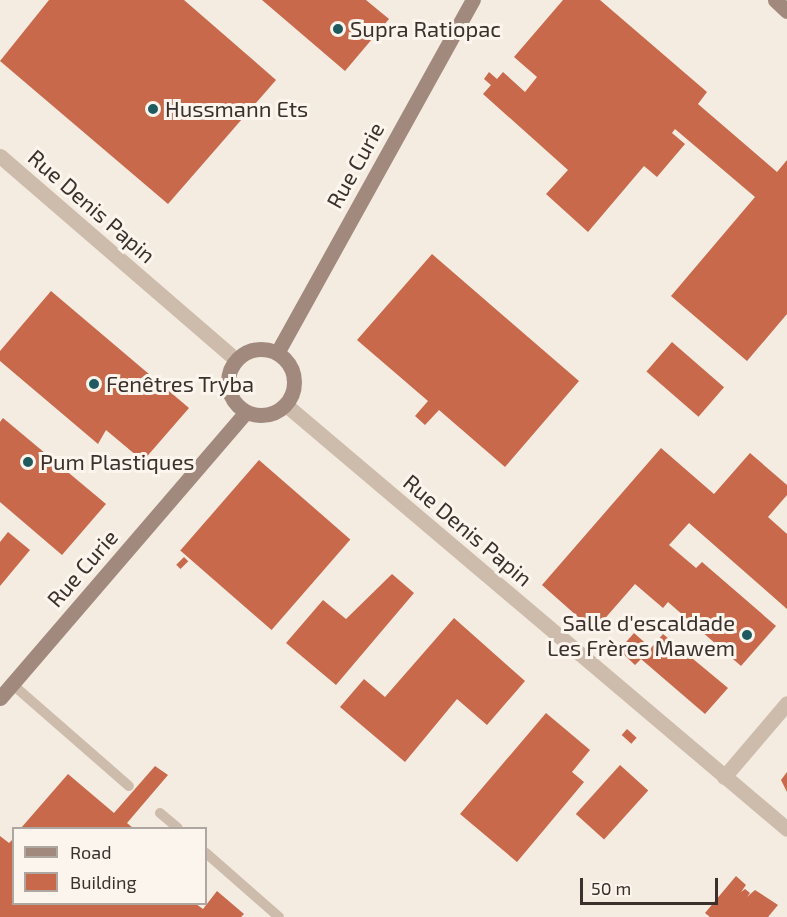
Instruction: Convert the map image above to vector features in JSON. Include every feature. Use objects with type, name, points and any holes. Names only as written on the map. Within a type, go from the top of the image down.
[{"type":"main road","name":"Rue Curie","points":[[277,352],[473,0]]},
{"type":"main road","points":[[775,0],[787,11]]},
{"type":"main road","points":[[255,349],[277,352],[289,363],[294,376],[293,392],[286,405],[267,415],[246,412],[230,394],[228,382],[236,360],[255,349]]},
{"type":"main road","name":"Rue Curie","points":[[0,698],[246,412]]},
{"type":"street","name":"Rue Denis Papin","points":[[0,156],[236,360]]},
{"type":"street","name":"Rue Denis Papin","points":[[286,405],[787,829]]},
{"type":"street","points":[[724,777],[787,704]]},
{"type":"lane","points":[[12,684],[129,786]]},
{"type":"lane","points":[[160,813],[177,827]]},
{"type":"lane","points":[[207,854],[279,917]]},
{"type":"building","name":"Hussmann Ets","points":[[49,0],[184,0],[276,80],[168,204],[0,61]]},
{"type":"building","name":"Supra Ratiopac","points":[[262,0],[366,0],[389,19],[345,71]]},
{"type":"building","points":[[563,0],[600,0],[707,92],[698,104],[777,172],[787,160],[787,314],[747,361],[671,296],[755,197],[675,129],[672,133],[685,144],[657,177],[644,166],[588,232],[546,194],[568,170],[483,94],[491,85],[484,79],[489,72],[497,79],[503,72],[525,92],[537,77],[514,57]]},
{"type":"building","points":[[432,254],[579,381],[505,467],[439,410],[425,425],[415,416],[428,401],[357,340]]},
{"type":"building","name":"Fenêtres Tryba","points":[[51,291],[189,408],[143,461],[106,430],[98,444],[0,361],[0,351]]},
{"type":"building","points":[[672,342],[724,387],[698,417],[646,371]]},
{"type":"building","name":"Pum Plastiques","points":[[3,418],[106,504],[62,555],[0,502],[0,422]]},
{"type":"building","points":[[661,448],[714,494],[750,453],[787,485],[787,495],[768,517],[787,534],[787,609],[689,523],[669,545],[696,568],[702,562],[776,626],[741,666],[668,602],[663,608],[635,584],[594,631],[542,585]]},
{"type":"building","points":[[259,460],[350,539],[272,630],[180,551]]},
{"type":"building","points":[[8,532],[30,550],[0,586],[0,542]]},
{"type":"building","points":[[184,557],[188,561],[180,569],[176,565]]},
{"type":"building","points":[[392,574],[414,593],[336,685],[286,643],[323,600],[346,619]]},
{"type":"building","points":[[454,618],[525,681],[487,725],[457,699],[405,762],[340,707],[364,679],[385,697]]},
{"type":"building","points":[[634,633],[651,648],[663,634],[728,688],[705,714],[641,659],[635,665],[619,650]]},
{"type":"building","points":[[546,713],[590,750],[572,772],[584,782],[517,862],[460,814]]},
{"type":"building","points":[[627,729],[637,738],[631,744],[622,735]]},
{"type":"building","points":[[620,765],[648,790],[604,839],[576,814]]},
{"type":"building","points":[[155,766],[168,775],[127,823],[132,827],[22,827],[68,774],[114,813]]},
{"type":"building","points":[[787,772],[787,792],[781,780]]},
{"type":"building","points":[[0,836],[9,843],[12,840],[12,905],[197,905],[203,909],[217,891],[244,914],[241,917],[0,917]]},
{"type":"building","points":[[736,876],[746,885],[741,892],[745,889],[750,893],[747,897],[755,890],[778,905],[768,917],[710,917],[705,913]]},
{"type":"place","name":"Supra Ratiopac","points":[[338,29]]},
{"type":"place","name":"Hussmann Ets","points":[[153,109]]},
{"type":"place","name":"Fenêtres Tryba","points":[[94,384]]},
{"type":"place","name":"Pum Plastiques","points":[[28,462]]},
{"type":"place","name":"Salle d'escaldade Les Frères Mawem","points":[[747,635]]}]
